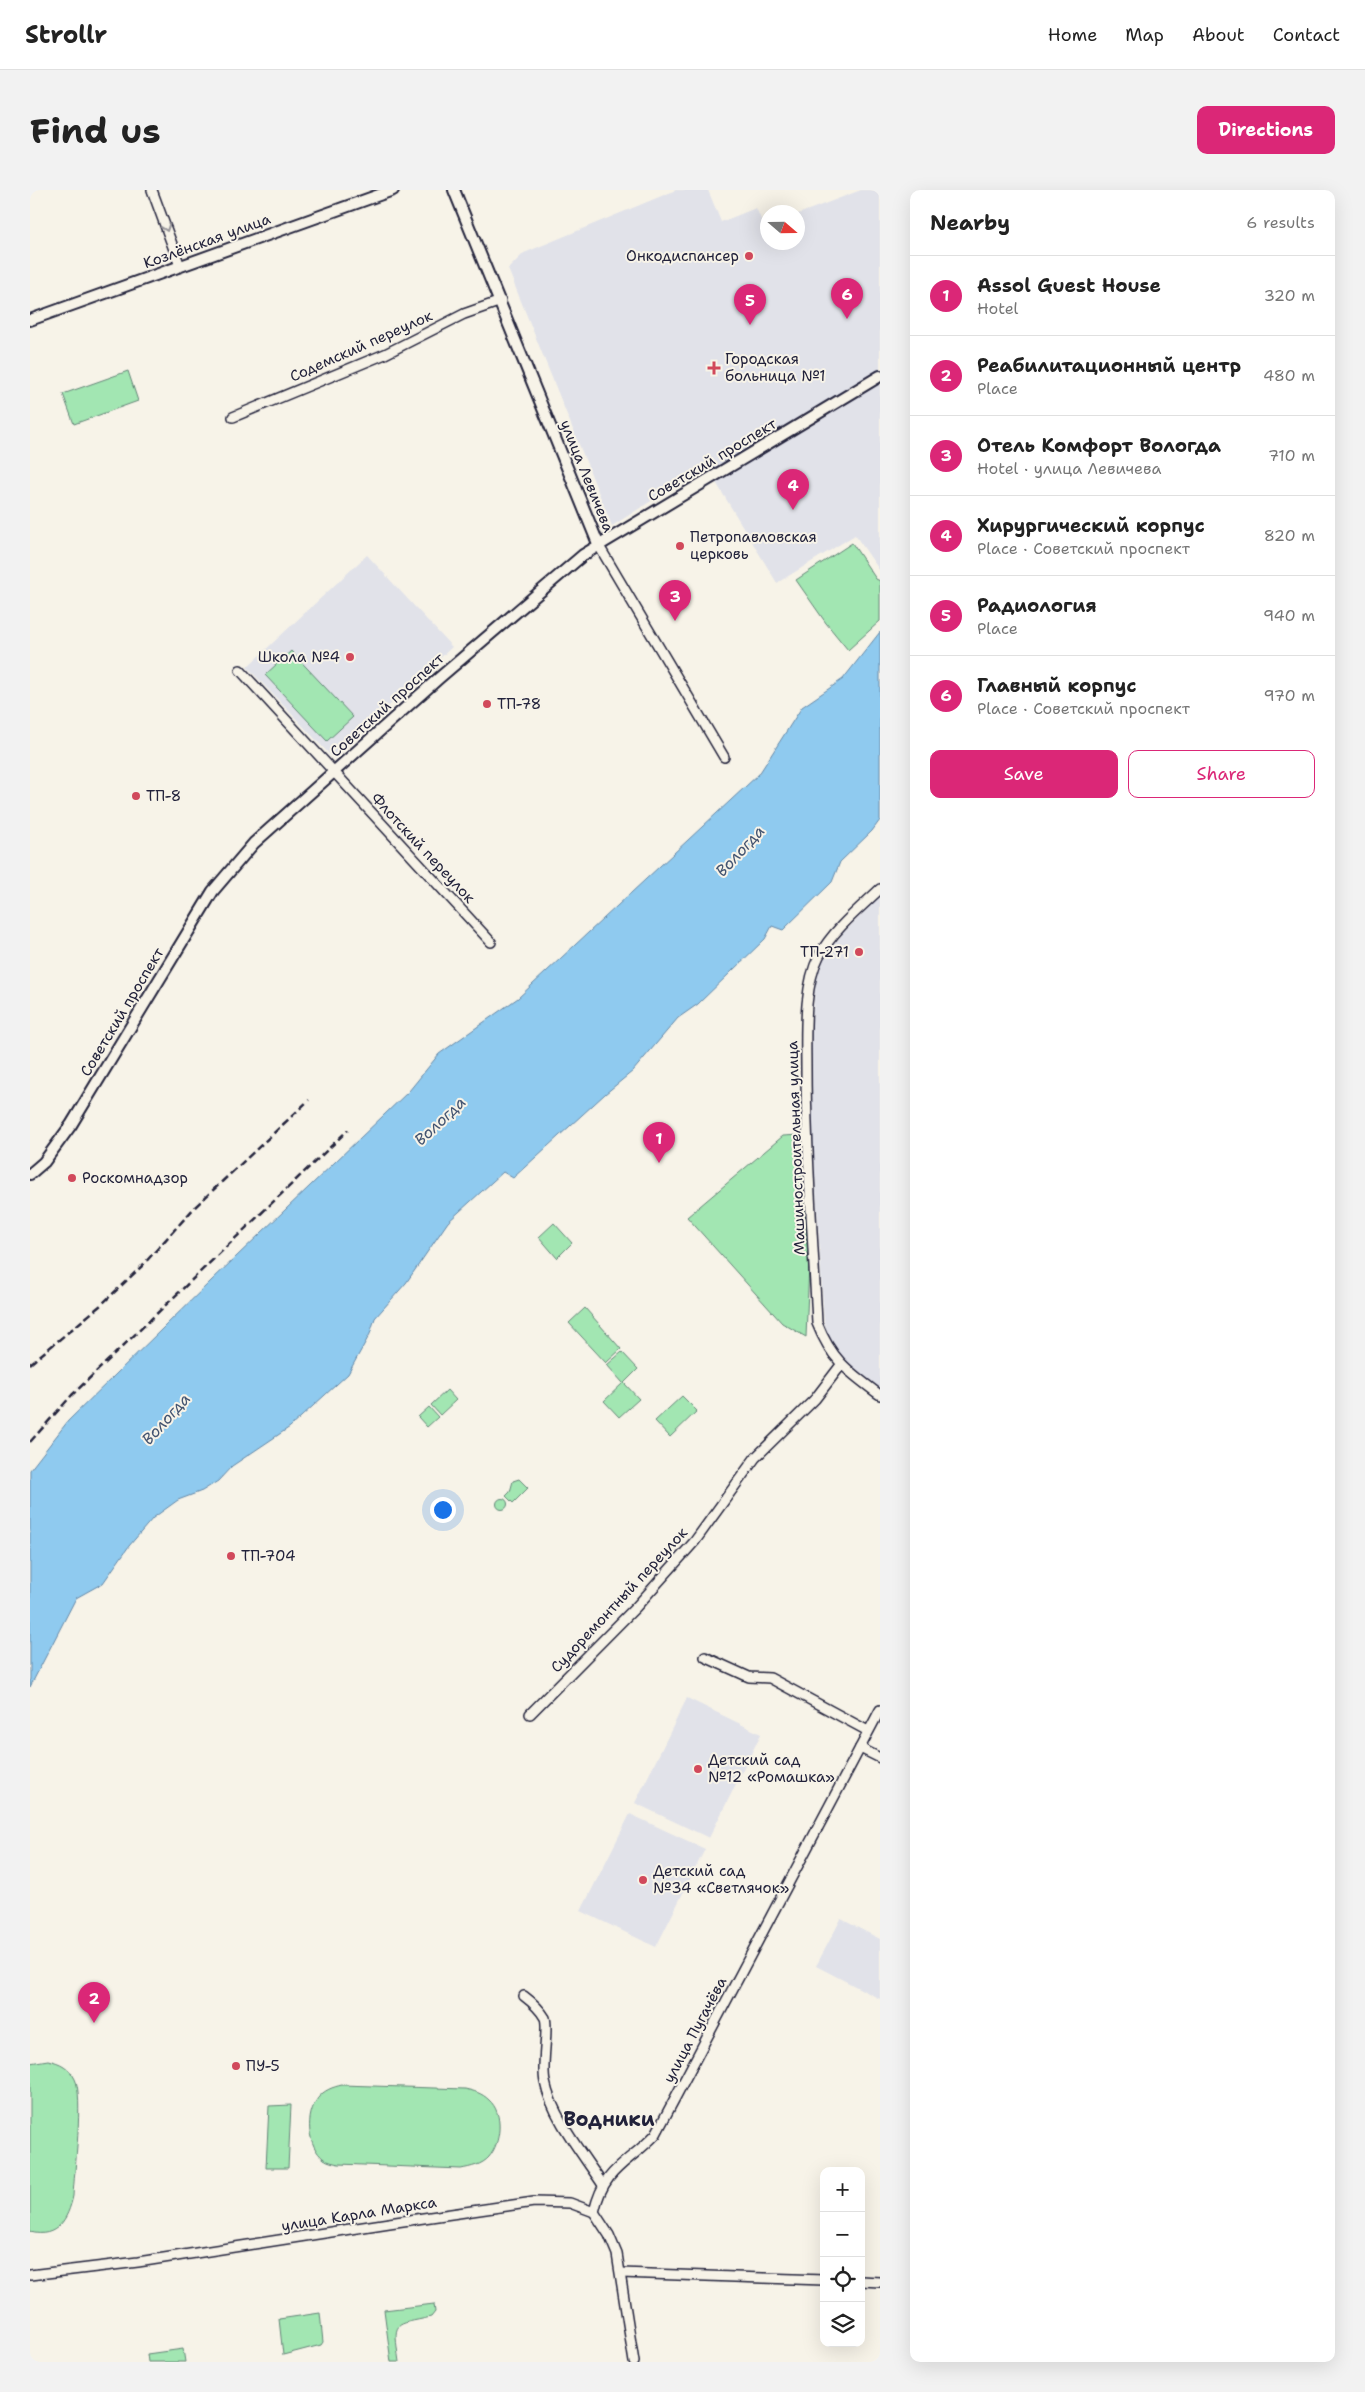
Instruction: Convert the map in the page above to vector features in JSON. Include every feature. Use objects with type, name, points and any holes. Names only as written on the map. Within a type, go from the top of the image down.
[{"type":"street","points":[[152,190],[180,266]]},
{"type":"street","name":"Козлёнская улица","points":[[30,320],[393,190]]},
{"type":"street","name":"улица Левичева","points":[[454,190],[501,301],[599,546],[724,757]]},
{"type":"street","name":"Содемский переулок","points":[[233,417],[385,354],[464,314],[501,301]]},
{"type":"street","name":"Советский проспект","points":[[30,1174],[44,1162],[68,1130],[213,891],[254,843],[439,678],[583,555],[880,376]]},
{"type":"street","name":"Флотский переулок","points":[[240,670],[491,942]]},
{"type":"street","name":"Машиностроительная улица","points":[[880,889],[840,928],[819,956],[811,982],[806,1028],[806,1126],[817,1323],[824,1342],[840,1365],[880,1395]]},
{"type":"street","name":"Судоремонтный переулок","points":[[530,1714],[636,1607],[695,1541],[755,1458],[815,1399],[840,1365]]},
{"type":"street","points":[[705,1657],[749,1677],[770,1678],[868,1731]]},
{"type":"street","name":"улица Пугачёва","points":[[594,2212],[603,2185],[613,2171],[642,2149],[656,2134],[880,1710]]},
{"type":"street","points":[[860,1748],[880,1758]]},
{"type":"street","points":[[524,1996],[538,2008],[546,2020],[543,2059],[545,2083],[558,2114],[603,2185]]},
{"type":"street","name":"улица Карла Маркса","points":[[30,2275],[127,2264],[534,2202],[570,2203],[594,2212]]},
{"type":"street","points":[[594,2212],[609,2235],[617,2254],[634,2362]]},
{"type":"street","points":[[621,2273],[820,2280]]},
{"type":"street","points":[[865,2282],[880,2282]]},
{"type":"shaded area","name":"Городская больница №1","points":[[676,190],[708,190],[721,222],[756,208],[760,217],[760,250],[805,250],[805,211],[861,190],[880,190],[880,571],[855,535],[777,583],[706,466],[612,526],[508,269],[524,253]]},
{"type":"shaded area","name":"Школа №4","points":[[367,555],[452,647],[333,758],[247,667]]},
{"type":"shaded area","points":[[880,896],[880,1389],[843,1360],[829,1338],[824,1322],[812,1126],[811,1029],[816,981],[823,958],[844,932]]},
{"type":"shaded area","name":"Детский сад №12 «Ромашка»","points":[[687,1698],[761,1734],[709,1838],[635,1803]]},
{"type":"shaded area","name":"Детский сад №34 «Светлячок»","points":[[630,1814],[705,1849],[656,1947],[581,1911]]},
{"type":"shaded area","points":[[841,1919],[880,1939],[880,1999],[816,1966]]},
{"type":"green space","points":[[128,371],[138,401],[74,424],[63,394]]},
{"type":"green space","points":[[852,543],[876,579],[880,581],[880,621],[848,650],[826,623],[796,580]]},
{"type":"green space","points":[[291,651],[353,717],[327,741],[265,675]]},
{"type":"green space","points":[[801,1135],[800,1163],[809,1264],[806,1337],[782,1323],[687,1217],[783,1136]]},
{"type":"green space","points":[[554,1223],[572,1243],[557,1258],[539,1237]]},
{"type":"green space","points":[[585,1308],[621,1349],[606,1363],[569,1323]]},
{"type":"green space","points":[[622,1352],[638,1369],[624,1383],[639,1399],[619,1417],[604,1401],[623,1383],[607,1365]]},
{"type":"green space","points":[[447,1390],[456,1400],[440,1415],[431,1405]]},
{"type":"green space","points":[[682,1396],[697,1411],[670,1437],[655,1421]]},
{"type":"green space","points":[[429,1407],[438,1417],[427,1427],[418,1417]]},
{"type":"green space","points":[[519,1479],[528,1488],[513,1503],[506,1496],[510,1492],[513,1481]]},
{"type":"green space","points":[[502,1498],[508,1504],[502,1510],[496,1504]]},
{"type":"green space","points":[[48,2060],[64,2066],[75,2079],[78,2088],[79,2118],[71,2204],[60,2225],[47,2233],[39,2233],[30,2232],[30,2063]]},
{"type":"green space","points":[[342,2085],[465,2089],[478,2093],[489,2100],[497,2112],[499,2128],[496,2144],[489,2157],[483,2162],[461,2169],[329,2162],[318,2153],[311,2138],[311,2113],[320,2095],[329,2089]]},
{"type":"green space","points":[[291,2105],[288,2168],[266,2168],[269,2106]]},
{"type":"green space","points":[[434,2304],[435,2312],[431,2317],[409,2322],[398,2327],[396,2338],[399,2362],[391,2362],[384,2310]]},
{"type":"green space","points":[[320,2313],[323,2342],[321,2345],[283,2355],[279,2319]]},
{"type":"green space","points":[[183,2349],[185,2362],[148,2362],[147,2354]]},
{"type":"water","name":"Вологда","points":[[880,632],[880,820],[872,831],[840,862],[832,882],[783,930],[772,926],[765,939],[698,1004],[678,1018],[633,1071],[513,1178],[503,1172],[448,1222],[406,1283],[375,1318],[370,1334],[348,1374],[290,1427],[232,1466],[218,1481],[202,1491],[178,1500],[153,1518],[129,1546],[103,1583],[76,1598],[30,1687],[30,1470],[68,1421],[409,1091],[439,1054],[518,998],[759,774],[802,707],[843,679]]},
{"type":"railway","points":[[30,1364],[101,1305],[142,1266],[195,1207],[309,1100]]},
{"type":"railway","points":[[30,1442],[72,1395],[348,1130]]},
{"type":"place","name":"Онкодиспансер","points":[[749,256]]},
{"type":"place","name":"Главный корпус","points":[[847,319]]},
{"type":"place","name":"Радиология","points":[[750,325]]},
{"type":"place","name":"Городская больница №1","points":[[714,368]]},
{"type":"place","name":"Хирургический корпус","points":[[793,510]]},
{"type":"place","name":"Петропавловская церковь","points":[[680,546]]},
{"type":"place","name":"Отель Комфорт Вологда","points":[[675,621]]},
{"type":"place","name":"Школа №4","points":[[350,657]]},
{"type":"place","name":"ТП-78","points":[[487,704]]},
{"type":"place","name":"ТП-8","points":[[136,796]]},
{"type":"place","name":"ТП-271","points":[[859,952]]},
{"type":"place","name":"Assol Guest House","points":[[659,1163]]},
{"type":"place","name":"Роскомнадзор","points":[[72,1178]]},
{"type":"place","name":"ТП-704","points":[[231,1556]]},
{"type":"place","name":"Детский сад №12 «Ромашка»","points":[[698,1769]]},
{"type":"place","name":"Детский сад №34 «Светлячок»","points":[[643,1880]]},
{"type":"place","name":"Реабилитационный центр","points":[[94,2023]]},
{"type":"place","name":"ПУ-5","points":[[236,2066]]},
{"type":"district","name":"Водники","points":[[609,2119]]}]
